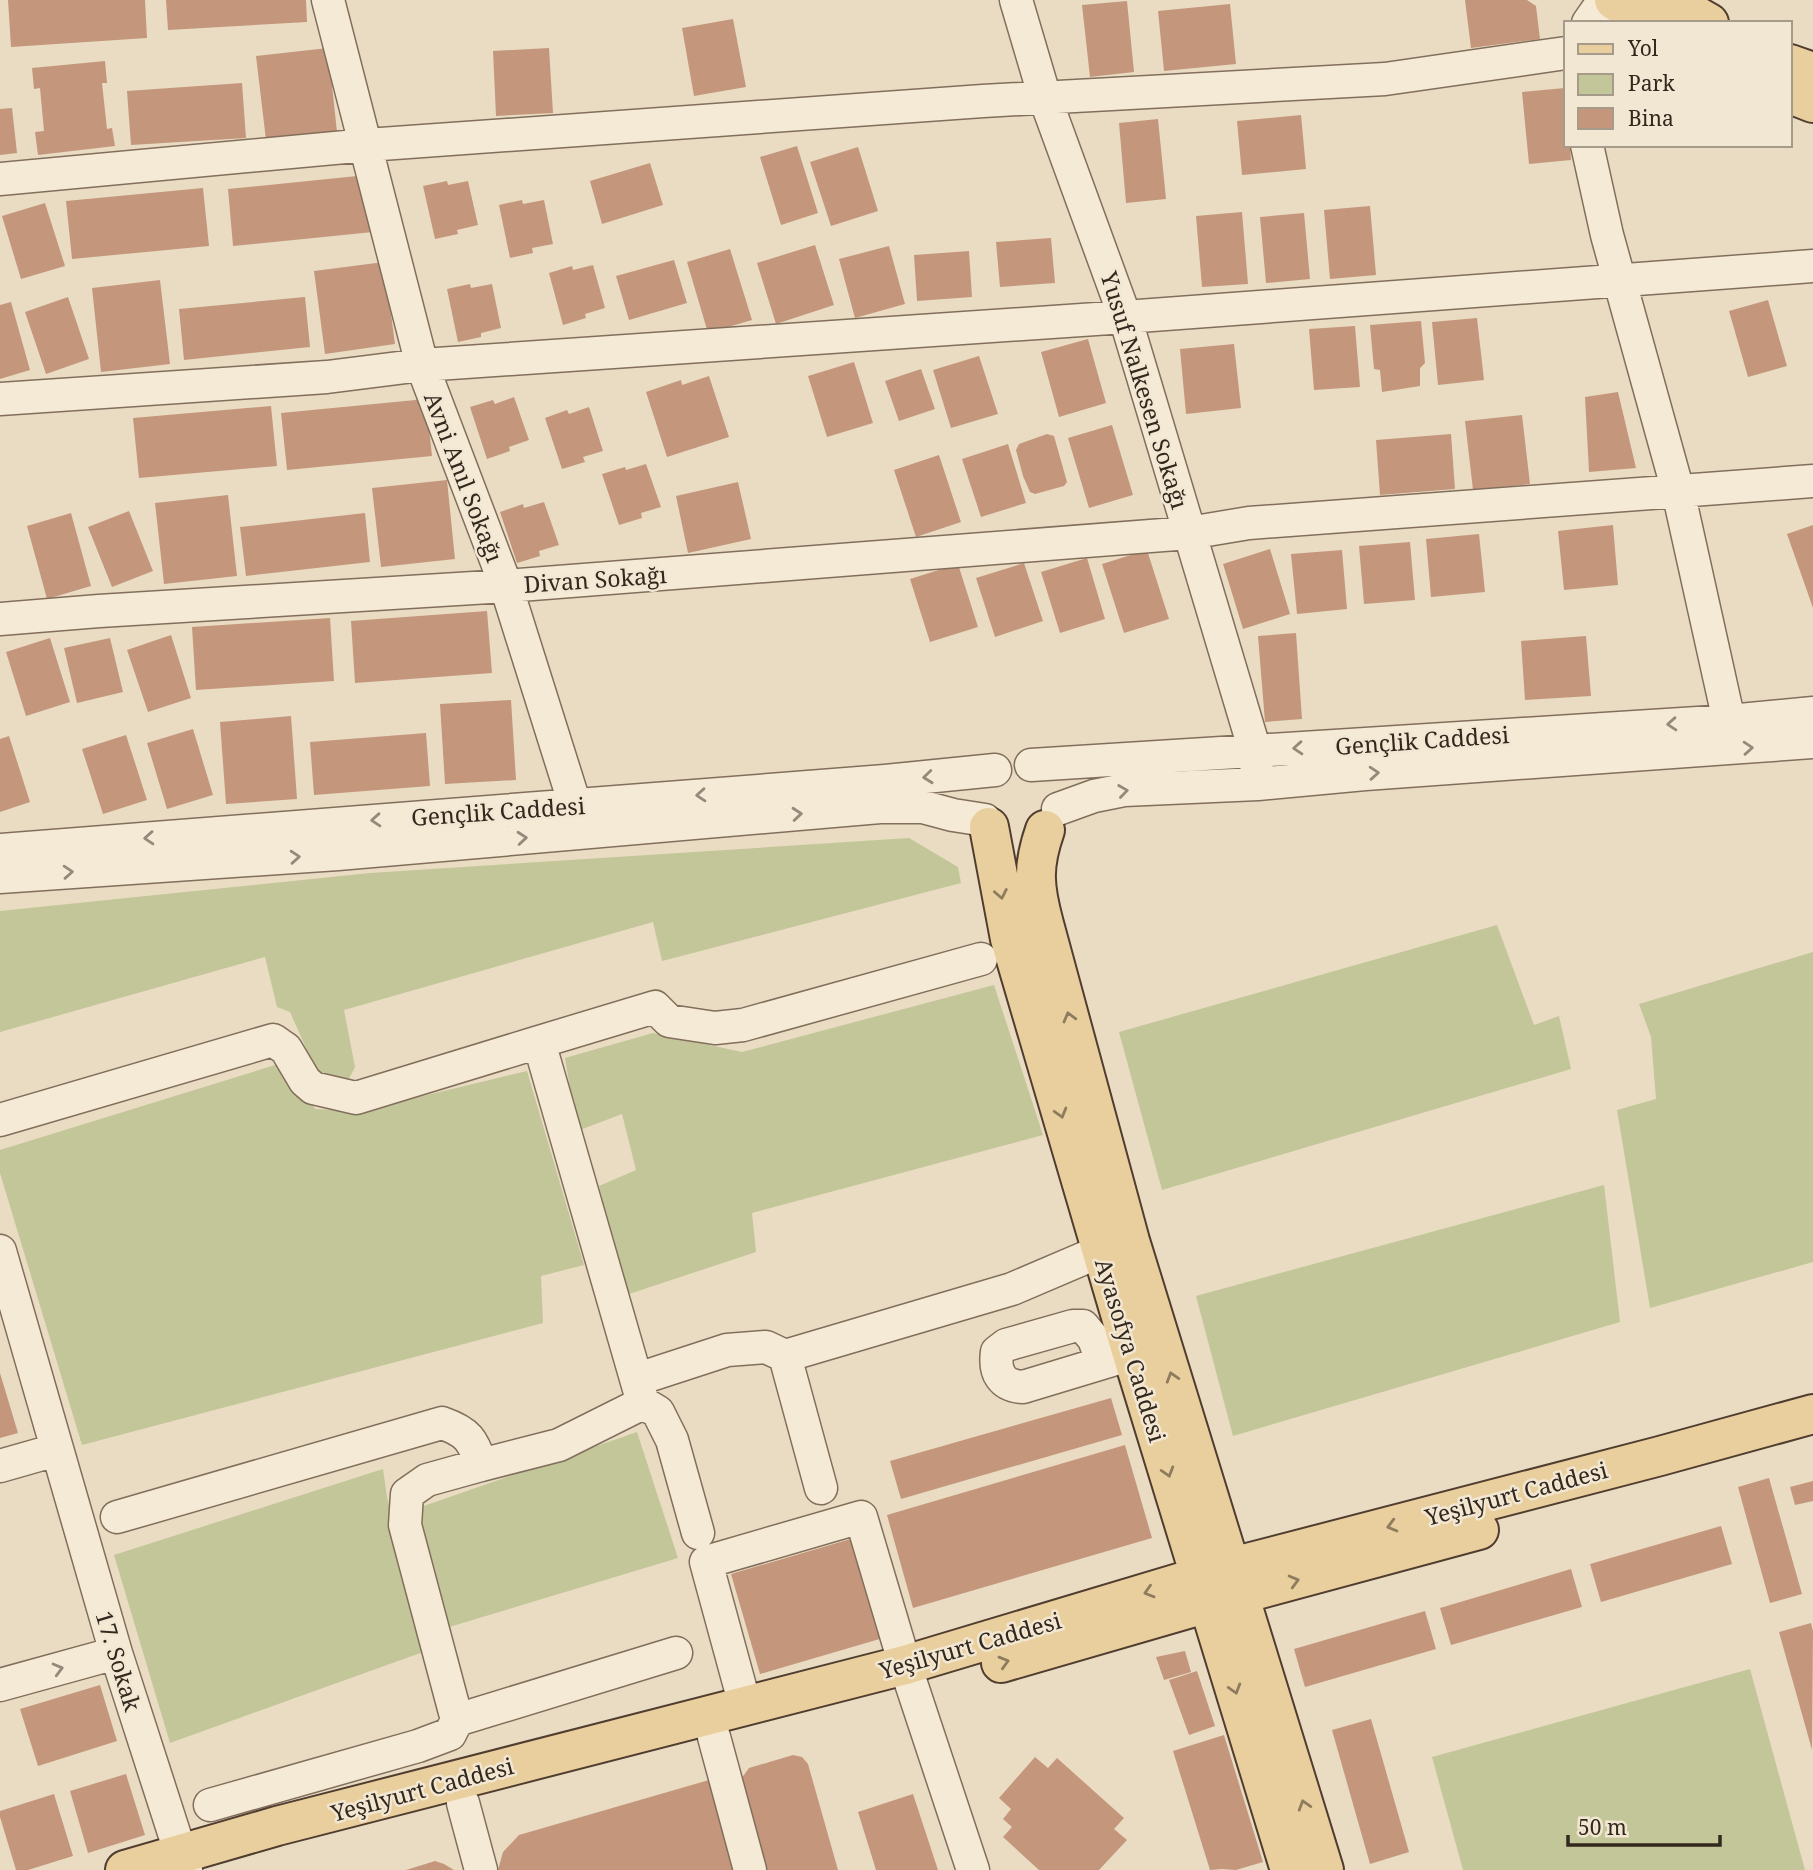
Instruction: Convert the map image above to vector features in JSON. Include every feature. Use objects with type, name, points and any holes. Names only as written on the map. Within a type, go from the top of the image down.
[{"type":"main road","points":[[1614,0],[1648,21]]},
{"type":"main road","points":[[1668,0],[1705,21]]},
{"type":"main road","points":[[1792,65],[1813,72]]},
{"type":"main road","points":[[1792,95],[1813,103]]},
{"type":"main road","name":"Ayasofya Caddesi","points":[[1051,819],[1037,851],[1037,900],[1116,1246],[1117,1358],[1220,1586],[1290,1870]]},
{"type":"main road","name":"Ayasofya Caddesi","points":[[987,824],[1010,939],[1116,1246],[1220,1586],[1324,1870]]},
{"type":"main road","name":"Yeşilyurt Caddesi","points":[[125,1870],[190,1865],[463,1803],[772,1721],[909,1676],[1220,1586],[1799,1430]]},
{"type":"main road","name":"Yeşilyurt Caddesi","points":[[190,1865],[277,1826],[745,1705],[909,1676]]},
{"type":"street","name":"Avni Anıl Sokağı","points":[[328,0],[422,365],[506,586],[575,805]]},
{"type":"street","name":"Yusuf Nalkesen Sokağı","points":[[1016,0],[1045,98],[1125,317],[1255,751],[1258,784]]},
{"type":"street","points":[[1589,21],[1604,0]]},
{"type":"street","points":[[0,179],[367,145],[1045,98],[1385,79],[1564,53]]},
{"type":"street","points":[[1587,147],[1607,235],[1678,491],[1729,721]]},
{"type":"street","points":[[0,399],[327,377],[422,365],[1813,267]]},
{"type":"street","name":"Divan Sokağı","points":[[0,619],[506,586],[1189,533],[1249,523],[1813,481]]},
{"type":"street","name":"Gençlik Caddesi","points":[[1031,765],[1729,721],[1813,713]]},
{"type":"street","name":"Gençlik Caddesi","points":[[1051,819],[1094,796],[1124,790],[1258,784],[1813,743]]},
{"type":"street","points":[[1019,763],[1031,765],[1043,772],[1052,782],[1057,794],[1051,819],[1035,837],[1010,840],[998,835],[987,824],[980,803],[981,791],[995,770],[1019,763]]},
{"type":"street","name":"Gençlik Caddesi","points":[[0,850],[886,781],[995,770]]},
{"type":"street","name":"Gençlik Caddesi","points":[[0,877],[338,854],[880,807],[923,807],[987,824]]},
{"type":"street","points":[[0,1120],[273,1040],[286,1049],[305,1081],[313,1088],[356,1098],[655,1007],[669,1021],[715,1028],[743,1025],[981,959]]},
{"type":"street","points":[[539,1042],[640,1391],[658,1412],[672,1440],[698,1533]]},
{"type":"street","points":[[211,1805],[418,1746],[450,1734],[457,1720],[405,1525],[407,1493],[427,1480],[559,1445],[640,1391],[727,1350],[766,1347],[785,1356],[1012,1289],[1116,1246]]},
{"type":"street","name":"17. Sokak","points":[[1,1255],[116,1653],[190,1865]]},
{"type":"street","points":[[785,1356],[821,1488]]},
{"type":"street","points":[[117,1517],[442,1423],[459,1429],[474,1444],[481,1465]]},
{"type":"street","points":[[0,1466],[57,1450]]},
{"type":"street","points":[[745,1705],[706,1562],[861,1517],[909,1676],[973,1870]]},
{"type":"street","points":[[0,1685],[116,1653]]},
{"type":"street","points":[[457,1720],[676,1653]]},
{"type":"street","points":[[714,1737],[750,1870]]},
{"type":"street","points":[[463,1803],[481,1870]]},
{"type":"green space","points":[[909,838],[958,867],[961,883],[662,961],[653,922],[344,1010],[355,1067],[344,1088],[319,1077],[290,1012],[277,1007],[265,957],[0,1032],[0,911],[370,873]]},
{"type":"green space","points":[[1497,925],[1534,1025],[1559,1016],[1571,1069],[1162,1190],[1119,1032]]},
{"type":"green space","points":[[1813,952],[1813,1262],[1650,1308],[1617,1110],[1656,1099],[1651,1037],[1639,1004]]},
{"type":"green space","points":[[994,985],[1043,1135],[752,1213],[756,1252],[626,1295],[599,1186],[636,1170],[622,1114],[577,1131],[565,1058],[653,1033],[742,1052]]},
{"type":"green space","points":[[288,1061],[315,1109],[361,1111],[527,1071],[584,1265],[541,1276],[543,1323],[82,1445],[0,1173],[0,1150]]},
{"type":"green space","points":[[1604,1185],[1620,1322],[1233,1436],[1196,1296]]},
{"type":"green space","points":[[637,1432],[678,1558],[446,1628],[418,1508]]},
{"type":"green space","points":[[383,1469],[387,1497],[426,1651],[170,1743],[114,1555]]},
{"type":"green space","points":[[1750,1669],[1805,1870],[1463,1870],[1432,1757]]},
{"type":"building","points":[[8,0],[145,0],[147,38],[11,47]]},
{"type":"building","points":[[166,0],[306,0],[307,22],[168,30]]},
{"type":"building","points":[[1465,0],[1527,0],[1536,6],[1540,39],[1471,48]]},
{"type":"building","points":[[1127,1],[1134,72],[1090,77],[1082,5]]},
{"type":"building","points":[[1230,4],[1236,64],[1164,71],[1158,11]]},
{"type":"building","points":[[733,19],[746,87],[694,96],[682,28]]},
{"type":"building","points":[[328,48],[337,132],[266,140],[256,56]]},
{"type":"building","points":[[549,48],[553,113],[496,116],[493,51]]},
{"type":"building","points":[[105,61],[107,83],[102,83],[107,129],[112,128],[115,146],[38,155],[35,132],[44,131],[40,88],[34,89],[32,68]]},
{"type":"building","points":[[242,83],[246,138],[131,145],[127,91]]},
{"type":"building","points":[[1564,88],[1564,147],[1570,147],[1571,160],[1529,164],[1522,92]]},
{"type":"building","points":[[12,108],[17,153],[0,155],[0,109]]},
{"type":"building","points":[[1301,115],[1306,169],[1242,175],[1237,121]]},
{"type":"building","points":[[1158,119],[1166,199],[1126,203],[1119,123]]},
{"type":"building","points":[[797,146],[818,213],[781,225],[760,157]]},
{"type":"building","points":[[858,147],[878,211],[831,226],[810,162]]},
{"type":"building","points":[[650,163],[663,205],[602,224],[590,181]]},
{"type":"building","points":[[367,175],[373,232],[233,246],[228,189]]},
{"type":"building","points":[[447,181],[448,185],[468,181],[478,225],[457,230],[458,234],[435,239],[423,186]]},
{"type":"building","points":[[203,188],[209,246],[72,259],[66,201]]},
{"type":"building","points":[[522,200],[523,204],[544,200],[553,244],[532,248],[533,253],[510,258],[499,205]]},
{"type":"building","points":[[45,203],[65,266],[21,279],[2,216]]},
{"type":"building","points":[[1370,206],[1376,275],[1330,279],[1324,210]]},
{"type":"building","points":[[1242,212],[1248,284],[1202,287],[1196,216]]},
{"type":"building","points":[[1304,213],[1310,279],[1266,283],[1260,217]]},
{"type":"building","points":[[1051,238],[1055,283],[1000,287],[996,242]]},
{"type":"building","points":[[815,245],[834,305],[776,324],[757,263]]},
{"type":"building","points":[[889,246],[905,304],[855,318],[839,259]]},
{"type":"building","points":[[730,249],[752,320],[708,333],[687,262]]},
{"type":"building","points":[[969,251],[972,297],[917,301],[914,255]]},
{"type":"building","points":[[674,260],[687,303],[629,320],[616,276]]},
{"type":"building","points":[[384,262],[395,344],[325,354],[314,271]]},
{"type":"building","points":[[593,265],[605,308],[585,314],[586,318],[563,325],[549,273],[572,266],[573,270]]},
{"type":"building","points":[[160,280],[170,364],[101,372],[92,288]]},
{"type":"building","points":[[470,284],[471,288],[492,284],[501,328],[481,333],[481,337],[458,342],[447,289]]},
{"type":"building","points":[[68,297],[89,359],[46,374],[25,312]]},
{"type":"building","points":[[305,297],[310,347],[184,360],[179,309]]},
{"type":"building","points":[[1768,300],[1787,366],[1748,377],[1729,311]]},
{"type":"building","points":[[11,302],[30,370],[0,379],[0,305]]},
{"type":"building","points":[[1477,318],[1484,380],[1438,385],[1432,322]]},
{"type":"building","points":[[1421,321],[1425,363],[1420,368],[1420,386],[1382,392],[1380,370],[1374,369],[1370,325]]},
{"type":"building","points":[[1355,326],[1360,387],[1314,390],[1309,329]]},
{"type":"building","points":[[1088,339],[1106,403],[1059,417],[1041,352]]},
{"type":"building","points":[[1234,344],[1241,408],[1186,414],[1180,349]]},
{"type":"building","points":[[979,356],[998,414],[951,428],[933,370]]},
{"type":"building","points":[[854,362],[873,423],[827,437],[808,376]]},
{"type":"building","points":[[921,369],[935,409],[899,421],[885,381]]},
{"type":"building","points":[[709,376],[729,437],[667,457],[646,392],[681,380],[682,385]]},
{"type":"building","points":[[1618,392],[1636,468],[1589,472],[1585,397]]},
{"type":"building","points":[[514,397],[529,440],[509,447],[510,451],[487,459],[470,407],[493,400],[495,404]]},
{"type":"building","points":[[426,399],[432,456],[287,470],[281,413]]},
{"type":"building","points":[[271,406],[277,466],[139,478],[133,418]]},
{"type":"building","points":[[589,407],[603,451],[583,457],[585,462],[562,469],[545,418],[567,410],[569,414]]},
{"type":"building","points":[[1522,415],[1530,484],[1473,490],[1465,421]]},
{"type":"building","points":[[1112,425],[1133,495],[1089,508],[1068,438]]},
{"type":"building","points":[[1047,434],[1054,436],[1067,482],[1064,486],[1035,494],[1030,492],[1023,476],[1016,450],[1019,444]]},
{"type":"building","points":[[1451,434],[1455,489],[1380,495],[1376,440]]},
{"type":"building","points":[[1008,444],[1026,503],[981,517],[962,459]]},
{"type":"building","points":[[939,455],[961,522],[916,537],[894,470]]},
{"type":"building","points":[[646,464],[661,507],[641,513],[642,518],[619,525],[602,474]]},
{"type":"building","points":[[447,480],[455,559],[381,567],[372,488]]},
{"type":"building","points":[[738,482],[751,539],[688,553],[676,496]]},
{"type":"building","points":[[228,495],[237,576],[164,584],[155,503]]},
{"type":"building","points":[[544,502],[559,545],[539,551],[540,556],[517,563],[500,512],[523,504],[524,508]]},
{"type":"building","points":[[129,511],[153,571],[112,587],[88,527]]},
{"type":"building","points":[[71,513],[91,586],[47,599],[27,526]]},
{"type":"building","points":[[365,513],[370,562],[246,576],[240,527]]},
{"type":"building","points":[[1613,525],[1618,585],[1564,590],[1558,531]]},
{"type":"building","points":[[1813,525],[1813,608],[1787,534]]},
{"type":"building","points":[[1479,534],[1485,592],[1431,597],[1426,539]]},
{"type":"building","points":[[1410,542],[1415,600],[1364,604],[1359,546]]},
{"type":"building","points":[[1270,549],[1290,614],[1243,629],[1223,564]]},
{"type":"building","points":[[1147,550],[1169,619],[1124,633],[1102,564]]},
{"type":"building","points":[[1342,550],[1347,609],[1297,614],[1291,554]]},
{"type":"building","points":[[1087,558],[1105,619],[1060,633],[1041,572]]},
{"type":"building","points":[[1024,563],[1043,621],[995,637],[976,578]]},
{"type":"building","points":[[958,564],[978,627],[930,642],[910,579]]},
{"type":"building","points":[[487,611],[492,673],[355,683],[351,621]]},
{"type":"building","points":[[330,618],[334,681],[196,690],[192,627]]},
{"type":"building","points":[[1296,633],[1302,719],[1265,722],[1258,636]]},
{"type":"building","points":[[171,635],[191,698],[148,712],[127,650]]},
{"type":"building","points":[[1586,636],[1591,696],[1525,700],[1521,641]]},
{"type":"building","points":[[50,638],[70,702],[26,716],[6,652]]},
{"type":"building","points":[[110,638],[123,692],[77,703],[64,648]]},
{"type":"building","points":[[511,700],[516,780],[445,784],[440,704]]},
{"type":"building","points":[[291,716],[297,799],[226,804],[220,722]]},
{"type":"building","points":[[193,729],[213,795],[167,809],[147,743]]},
{"type":"building","points":[[426,733],[430,786],[314,795],[310,742]]},
{"type":"building","points":[[126,735],[147,800],[103,814],[82,749]]},
{"type":"building","points":[[9,736],[30,802],[0,812],[0,739]]},
{"type":"building","points":[[0,1373],[18,1433],[0,1438]]},
{"type":"building","points":[[1111,1398],[1122,1435],[901,1499],[890,1461]]},
{"type":"building","points":[[1125,1445],[1152,1538],[913,1608],[887,1515]]},
{"type":"building","points":[[1769,1478],[1802,1594],[1770,1603],[1738,1487]]},
{"type":"building","points":[[1813,1481],[1813,1501],[1795,1505],[1790,1487]]},
{"type":"building","points":[[1721,1526],[1732,1564],[1601,1602],[1590,1564]]},
{"type":"building","points":[[854,1538],[883,1638],[760,1674],[731,1574]]},
{"type":"building","points":[[1571,1569],[1582,1607],[1451,1645],[1440,1608]]},
{"type":"building","points":[[1425,1611],[1436,1649],[1305,1687],[1294,1649]]},
{"type":"building","points":[[1811,1623],[1813,1631],[1812,1750],[1779,1632]]},
{"type":"building","points":[[1185,1651],[1191,1672],[1164,1680],[1156,1657]]},
{"type":"building","points":[[1197,1671],[1215,1726],[1189,1735],[1169,1680]]},
{"type":"building","points":[[100,1685],[117,1741],[38,1766],[20,1709]]},
{"type":"building","points":[[1371,1719],[1409,1852],[1370,1864],[1332,1730]]},
{"type":"building","points":[[1224,1735],[1263,1862],[1236,1870],[1210,1870],[1173,1751]]},
{"type":"building","points":[[793,1755],[802,1757],[808,1764],[838,1870],[765,1870],[741,1779],[749,1768]]},
{"type":"building","points":[[1035,1757],[1048,1768],[1057,1758],[1124,1818],[1114,1829],[1127,1840],[1099,1870],[1039,1870],[1003,1837],[1012,1827],[1003,1819],[1011,1809],[999,1798]]},
{"type":"building","points":[[126,1774],[145,1835],[88,1853],[70,1791]]},
{"type":"building","points":[[709,1780],[736,1870],[498,1870],[503,1852],[519,1835]]},
{"type":"building","points":[[54,1794],[73,1856],[28,1870],[16,1870],[0,1811]]},
{"type":"building","points":[[913,1794],[938,1870],[876,1870],[858,1812]]},
{"type":"building","points":[[435,1861],[454,1870],[406,1870]]}]
